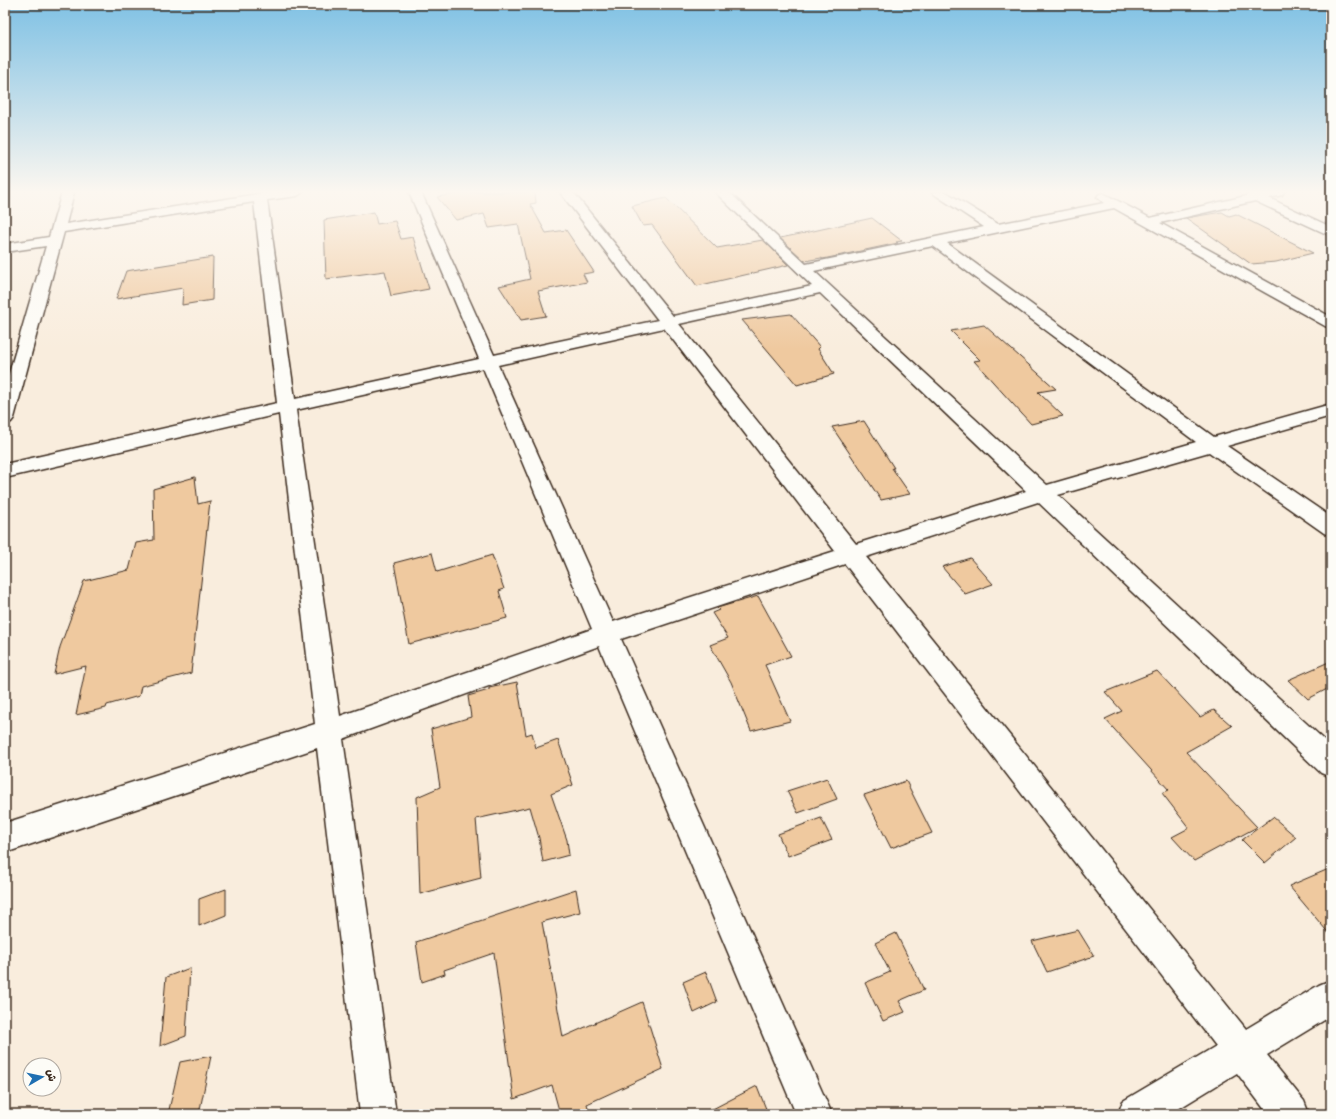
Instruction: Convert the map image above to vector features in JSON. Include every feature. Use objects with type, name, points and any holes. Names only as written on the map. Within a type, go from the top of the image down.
[{"type":"street","points":[[5,248],[20,244]]},
{"type":"street","points":[[5,418],[53,244]]},
{"type":"street","points":[[266,244],[378,1114]]},
{"type":"street","points":[[437,244],[814,1114]]},
{"type":"street","points":[[607,244],[1291,1114]]},
{"type":"street","points":[[776,244],[1331,764]]},
{"type":"street","points":[[802,269],[920,244]]},
{"type":"street","points":[[939,244],[1211,444],[1331,528]]},
{"type":"street","points":[[1188,244],[1331,323]]},
{"type":"street","points":[[5,471],[287,406],[823,288]]},
{"type":"street","points":[[5,838],[328,732],[606,634],[850,554],[1042,493],[1331,410]]},
{"type":"street","points":[[1136,1114],[1331,997]]},
{"type":"building","points":[[325,244],[415,244],[429,289],[391,296],[385,271],[326,279]]},
{"type":"building","points":[[522,244],[575,244],[594,272],[583,274],[587,282],[538,291],[546,316],[521,320],[499,286],[530,279]]},
{"type":"building","points":[[666,244],[713,244],[717,248],[739,244],[767,244],[788,265],[697,286]]},
{"type":"building","points":[[787,244],[892,244],[823,259],[821,258],[805,261]]},
{"type":"building","points":[[1223,244],[1296,244],[1313,253],[1276,262],[1251,264]]},
{"type":"building","points":[[213,257],[212,300],[182,305],[183,288],[116,299],[126,271]]},
{"type":"building","points":[[791,314],[820,347],[818,349],[834,374],[797,385],[742,320]]},
{"type":"building","points":[[984,325],[1056,389],[1038,392],[1063,416],[1031,424],[974,361],[980,360],[951,331]]},
{"type":"building","points":[[864,421],[894,468],[892,468],[910,494],[881,500],[832,427]]},
{"type":"building","points":[[195,477],[198,504],[210,501],[191,673],[141,686],[139,696],[107,705],[106,708],[76,715],[86,666],[54,674],[60,647],[84,581],[129,570],[136,543],[154,540],[153,489]]},
{"type":"building","points":[[432,553],[437,572],[492,555],[504,589],[499,591],[507,618],[409,644],[394,563]]},
{"type":"building","points":[[970,558],[993,584],[965,594],[942,567]]},
{"type":"building","points":[[758,596],[791,656],[765,665],[790,721],[751,731],[731,682],[710,645],[728,638],[712,613],[719,610],[717,608]]},
{"type":"building","points":[[1331,661],[1331,687],[1308,699],[1288,680]]},
{"type":"building","points":[[1157,671],[1200,717],[1214,710],[1232,726],[1186,752],[1257,827],[1194,861],[1172,837],[1189,828],[1162,793],[1169,790],[1105,719],[1122,711],[1105,692]]},
{"type":"building","points":[[517,682],[526,735],[532,733],[536,748],[558,740],[573,785],[551,794],[567,840],[569,855],[543,862],[539,838],[530,807],[476,819],[481,878],[420,894],[417,797],[440,787],[431,729],[471,717],[468,696],[489,690],[489,688]]},
{"type":"building","points":[[827,778],[837,799],[798,813],[787,791]]},
{"type":"building","points":[[906,781],[932,833],[891,848],[864,795]]},
{"type":"building","points":[[1273,817],[1296,837],[1265,863],[1242,840]]},
{"type":"building","points":[[821,818],[832,840],[788,856],[778,834]]},
{"type":"building","points":[[1331,868],[1331,936],[1289,886]]},
{"type":"building","points":[[226,889],[226,915],[199,926],[199,899]]},
{"type":"building","points":[[576,889],[580,912],[542,922],[563,1037],[642,1002],[663,1069],[587,1104],[590,1114],[560,1114],[552,1085],[514,1099],[494,953],[444,970],[445,974],[422,982],[416,942]]},
{"type":"building","points":[[1078,930],[1094,956],[1047,972],[1032,941]]},
{"type":"building","points":[[896,933],[924,990],[899,1001],[905,1012],[883,1021],[865,983],[890,972],[875,943]]},
{"type":"building","points":[[190,968],[186,1036],[160,1046],[166,977]]},
{"type":"building","points":[[706,972],[717,1002],[694,1013],[683,982]]},
{"type":"building","points":[[211,1056],[199,1114],[168,1114],[180,1062]]},
{"type":"building","points":[[757,1086],[768,1114],[703,1114]]}]
